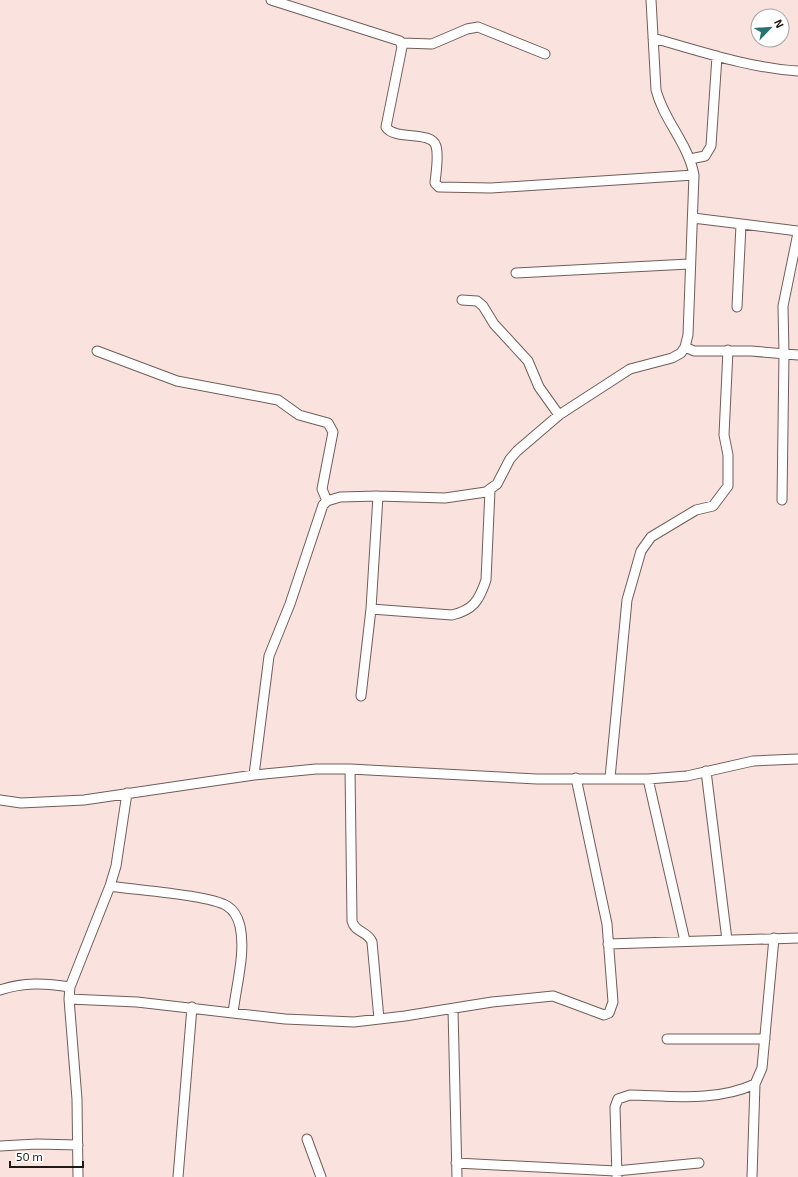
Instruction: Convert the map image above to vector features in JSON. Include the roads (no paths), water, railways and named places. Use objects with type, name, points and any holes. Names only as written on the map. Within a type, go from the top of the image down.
[{"type":"street","points":[[271,0],[398,40],[402,43],[432,44],[467,29],[478,27],[545,54]]},
{"type":"street","points":[[254,775],[269,656],[290,604],[320,511],[327,501],[340,497],[378,496],[445,498],[474,495],[490,490],[497,484],[517,451],[559,415],[630,369],[672,358],[681,353],[685,347],[688,323],[694,175],[685,145],[659,102],[654,82],[654,38],[651,0]]},
{"type":"street","points":[[654,38],[717,56],[778,69],[798,71]]},
{"type":"street","points":[[402,43],[386,127],[392,133],[428,138],[435,143],[435,183],[437,186],[492,188],[694,175]]},
{"type":"street","points":[[690,159],[705,156],[711,146],[717,56]]},
{"type":"street","points":[[693,218],[798,232],[783,306],[784,354],[782,500]]},
{"type":"street","points":[[737,307],[741,225]]},
{"type":"street","points":[[516,273],[690,264]]},
{"type":"street","points":[[462,300],[477,301],[483,306],[494,324],[528,361],[539,387],[559,415]]},
{"type":"street","points":[[685,347],[694,351],[728,350],[798,355]]},
{"type":"street","points":[[610,778],[627,600],[641,551],[651,537],[696,510],[713,506],[728,486],[728,455],[724,435],[728,350]]},
{"type":"street","points":[[96,351],[177,381],[280,401],[299,416],[328,423],[334,432],[322,489],[327,501]]},
{"type":"street","points":[[371,609],[452,615],[464,612],[474,605],[481,595],[486,580],[490,490]]},
{"type":"street","points":[[361,696],[371,609],[378,496]]},
{"type":"street","points":[[0,800],[20,803],[76,800],[254,775],[316,769],[350,769],[537,779],[648,779],[687,776],[753,761],[798,759]]},
{"type":"street","points":[[350,769],[352,921],[356,930],[368,935],[372,942],[379,1019]]},
{"type":"street","points":[[706,771],[727,940]]},
{"type":"street","points":[[69,999],[136,1002],[192,1007],[233,1013],[322,1021],[354,1022],[492,1002],[554,996],[604,1015],[609,1013],[613,1002],[607,924],[576,778]]},
{"type":"street","points":[[648,779],[684,941]]},
{"type":"street","points":[[78,1177],[77,1099],[69,999],[70,987],[110,886],[116,866],[127,793]]},
{"type":"street","points":[[110,886],[206,899],[226,905],[233,911],[239,925],[242,946],[233,1013]]},
{"type":"street","points":[[752,1177],[755,1084],[762,1068],[774,938]]},
{"type":"street","points":[[608,944],[798,938]]},
{"type":"street","points":[[0,990],[26,983],[70,987]]},
{"type":"street","points":[[178,1177],[192,1007]]},
{"type":"street","points":[[452,1008],[457,1177]]},
{"type":"street","points":[[667,1039],[765,1039]]},
{"type":"street","points":[[616,1174],[615,1107],[618,1099],[630,1095],[710,1097],[742,1090],[755,1084]]},
{"type":"street","points":[[307,1139],[321,1177]]},
{"type":"street","points":[[0,1146],[37,1144],[78,1145]]},
{"type":"street","points":[[456,1163],[616,1174],[699,1163]]}]
